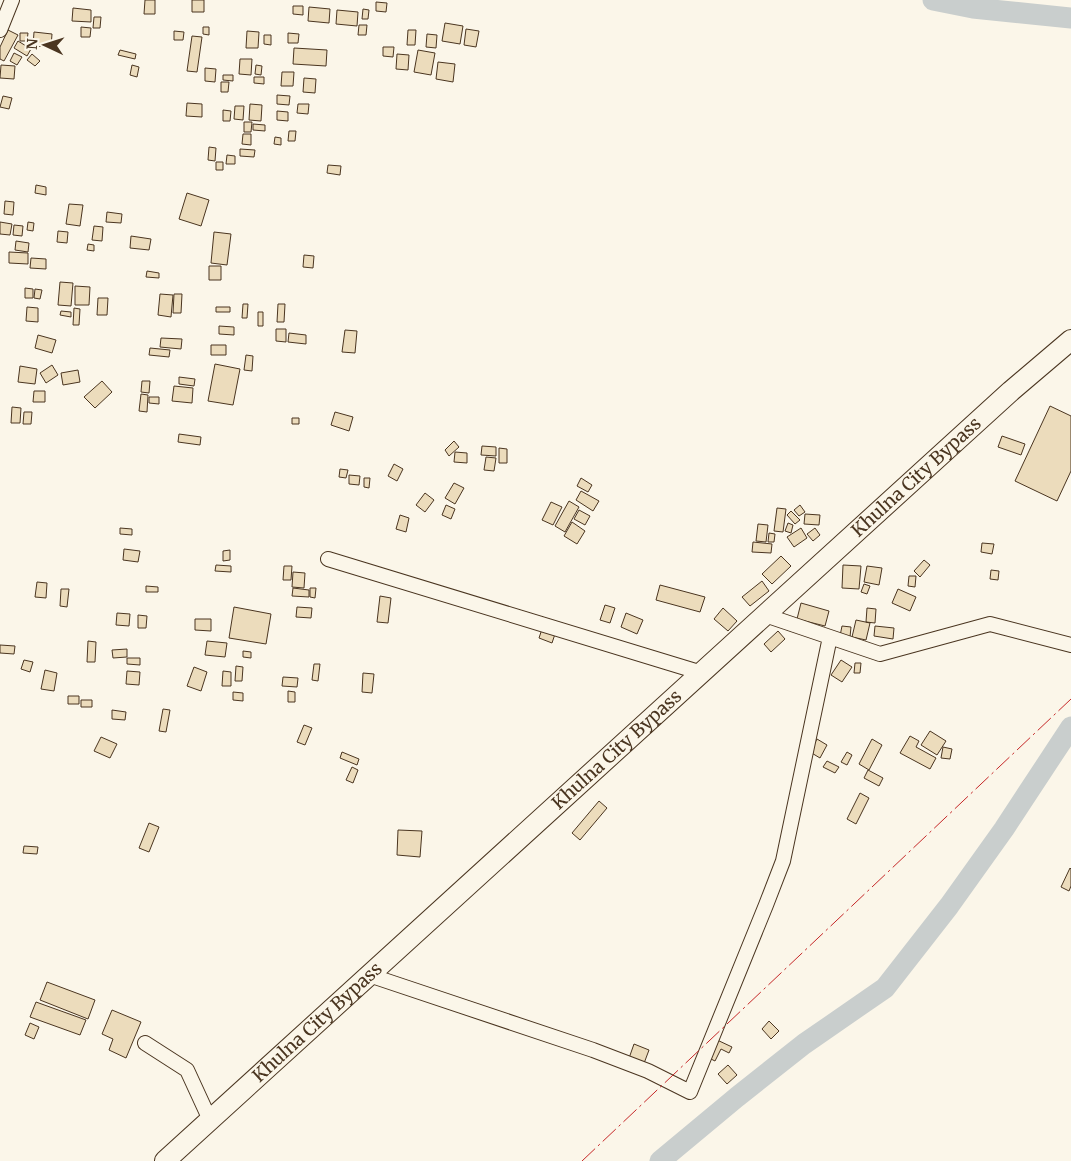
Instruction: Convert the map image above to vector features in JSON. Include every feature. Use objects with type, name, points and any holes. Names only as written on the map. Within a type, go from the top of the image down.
[{"type":"highway","name":"Khulna City Bypass","points":[[165,1161],[1004,398],[1071,340]]},
{"type":"street","points":[[0,30],[12,0]]},
{"type":"street","points":[[328,559],[702,673]]},
{"type":"street","points":[[765,615],[880,654],[990,624],[1071,645]]},
{"type":"street","points":[[369,975],[602,1054],[648,1071],[690,1092],[783,861],[830,637]]},
{"type":"street","points":[[145,1044],[187,1070],[210,1120]]},
{"type":"building","points":[[145,0],[155,0],[155,14],[144,14]]},
{"type":"building","points":[[192,0],[204,0],[204,12],[192,12]]},
{"type":"building","points":[[376,2],[387,3],[386,12],[376,11]]},
{"type":"building","points":[[293,6],[303,6],[303,15],[293,14]]},
{"type":"building","points":[[309,7],[330,9],[329,23],[308,21]]},
{"type":"building","points":[[73,8],[91,10],[91,22],[72,21]]},
{"type":"building","points":[[363,9],[369,10],[368,19],[362,19]]},
{"type":"building","points":[[337,10],[358,12],[357,26],[336,24]]},
{"type":"building","points":[[94,17],[101,17],[100,28],[93,28]]},
{"type":"building","points":[[445,23],[463,26],[460,44],[442,41]]},
{"type":"building","points":[[359,25],[367,25],[366,35],[358,35]]},
{"type":"building","points":[[81,27],[91,28],[90,37],[81,37]]},
{"type":"building","points":[[203,27],[209,27],[209,35],[203,34]]},
{"type":"building","points":[[466,29],[479,31],[476,47],[464,45]]},
{"type":"building","points":[[8,30],[18,35],[4,61],[0,59],[0,47]]},
{"type":"building","points":[[408,30],[416,30],[415,45],[407,45]]},
{"type":"building","points":[[174,31],[184,32],[183,40],[174,40]]},
{"type":"building","points":[[247,31],[259,32],[258,48],[246,48]]},
{"type":"building","points":[[34,32],[52,34],[51,47],[33,46]]},
{"type":"building","points":[[20,33],[28,33],[27,41],[20,41]]},
{"type":"building","points":[[288,33],[299,34],[298,43],[288,43]]},
{"type":"building","points":[[427,34],[437,35],[436,48],[426,47]]},
{"type":"building","points":[[264,35],[271,35],[271,45],[264,44]]},
{"type":"building","points":[[192,36],[202,37],[197,72],[187,71]]},
{"type":"building","points":[[18,41],[31,49],[27,56],[14,48]]},
{"type":"building","points":[[383,47],[394,47],[393,57],[383,56]]},
{"type":"building","points":[[294,48],[327,50],[326,66],[293,64]]},
{"type":"building","points":[[120,50],[136,54],[135,59],[118,55]]},
{"type":"building","points":[[418,50],[435,53],[431,75],[414,72]]},
{"type":"building","points":[[14,53],[22,57],[17,65],[10,61]]},
{"type":"building","points":[[32,54],[40,61],[35,66],[27,60]]},
{"type":"building","points":[[397,54],[409,55],[408,70],[396,69]]},
{"type":"building","points":[[240,59],[252,59],[251,75],[239,74]]},
{"type":"building","points":[[438,62],[455,64],[453,82],[436,79]]},
{"type":"building","points":[[1,65],[15,66],[14,79],[0,78]]},
{"type":"building","points":[[132,65],[139,67],[137,77],[130,75]]},
{"type":"building","points":[[256,65],[262,66],[261,75],[255,74]]},
{"type":"building","points":[[205,68],[216,69],[215,82],[205,81]]},
{"type":"building","points":[[282,72],[294,72],[293,86],[281,86]]},
{"type":"building","points":[[223,75],[233,75],[233,81],[223,80]]},
{"type":"building","points":[[254,77],[264,77],[264,84],[254,83]]},
{"type":"building","points":[[304,78],[316,79],[315,93],[303,92]]},
{"type":"building","points":[[221,82],[229,82],[228,92],[221,92]]},
{"type":"building","points":[[277,95],[290,96],[289,105],[277,104]]},
{"type":"building","points":[[3,96],[12,98],[9,109],[0,107]]},
{"type":"building","points":[[187,103],[202,104],[202,117],[186,116]]},
{"type":"building","points":[[250,104],[262,105],[261,121],[249,120]]},
{"type":"building","points":[[298,104],[309,104],[308,114],[297,113]]},
{"type":"building","points":[[235,106],[244,106],[243,120],[234,119]]},
{"type":"building","points":[[223,110],[231,111],[230,121],[223,121]]},
{"type":"building","points":[[277,111],[288,112],[288,121],[277,120]]},
{"type":"building","points":[[244,122],[252,122],[251,132],[244,132]]},
{"type":"building","points":[[253,124],[265,125],[265,131],[253,130]]},
{"type":"building","points":[[289,131],[296,131],[295,141],[288,141]]},
{"type":"building","points":[[243,134],[251,134],[251,145],[242,144]]},
{"type":"building","points":[[275,137],[281,138],[281,145],[274,144]]},
{"type":"building","points":[[209,147],[216,148],[215,161],[208,160]]},
{"type":"building","points":[[240,149],[255,150],[254,157],[240,156]]},
{"type":"building","points":[[227,155],[235,156],[235,164],[226,164]]},
{"type":"building","points":[[216,162],[223,162],[223,170],[216,170]]},
{"type":"building","points":[[328,165],[341,166],[340,175],[327,173]]},
{"type":"building","points":[[36,185],[46,187],[46,195],[35,193]]},
{"type":"building","points":[[187,193],[209,200],[201,226],[179,219]]},
{"type":"building","points":[[5,201],[14,202],[13,215],[4,214]]},
{"type":"building","points":[[69,204],[83,205],[80,226],[66,224]]},
{"type":"building","points":[[107,212],[122,214],[121,223],[106,222]]},
{"type":"building","points":[[0,222],[12,224],[10,235],[0,234]]},
{"type":"building","points":[[28,222],[34,223],[33,231],[27,230]]},
{"type":"building","points":[[14,225],[23,226],[22,236],[13,235]]},
{"type":"building","points":[[94,226],[103,227],[102,241],[92,240]]},
{"type":"building","points":[[58,231],[68,232],[67,243],[57,242]]},
{"type":"building","points":[[214,232],[231,234],[227,265],[211,263]]},
{"type":"building","points":[[131,236],[151,239],[149,250],[130,248]]},
{"type":"building","points":[[16,241],[29,243],[28,252],[15,250]]},
{"type":"building","points":[[88,244],[94,245],[94,251],[87,250]]},
{"type":"building","points":[[9,252],[28,253],[28,264],[9,263]]},
{"type":"building","points":[[304,255],[314,256],[313,268],[303,267]]},
{"type":"building","points":[[31,258],[46,259],[46,269],[30,268]]},
{"type":"building","points":[[209,266],[221,266],[221,280],[209,280]]},
{"type":"building","points":[[147,271],[159,273],[159,278],[146,277]]},
{"type":"building","points":[[60,282],[73,283],[71,306],[58,305]]},
{"type":"building","points":[[75,286],[90,287],[89,305],[75,305]]},
{"type":"building","points":[[25,288],[33,289],[33,298],[25,298]]},
{"type":"building","points":[[35,289],[42,290],[40,299],[34,298]]},
{"type":"building","points":[[160,294],[173,295],[171,317],[158,315]]},
{"type":"building","points":[[174,294],[182,294],[181,313],[173,313]]},
{"type":"building","points":[[98,298],[108,298],[107,315],[97,315]]},
{"type":"building","points":[[243,304],[248,304],[247,318],[242,318]]},
{"type":"building","points":[[278,304],[285,304],[284,322],[277,322]]},
{"type":"building","points":[[27,307],[38,308],[38,322],[26,321]]},
{"type":"building","points":[[216,307],[230,307],[230,312],[216,312]]},
{"type":"building","points":[[74,308],[80,309],[79,325],[73,325]]},
{"type":"building","points":[[61,311],[71,312],[71,317],[60,315]]},
{"type":"building","points":[[258,312],[263,312],[263,326],[258,326]]},
{"type":"building","points":[[219,326],[234,327],[234,335],[219,334]]},
{"type":"building","points":[[276,329],[286,329],[286,342],[276,341]]},
{"type":"building","points":[[345,330],[357,331],[355,353],[342,352]]},
{"type":"building","points":[[289,333],[306,335],[306,344],[288,342]]},
{"type":"building","points":[[38,335],[56,340],[52,353],[35,348]]},
{"type":"building","points":[[161,338],[182,339],[181,349],[160,347]]},
{"type":"building","points":[[211,345],[226,345],[226,355],[211,355]]},
{"type":"building","points":[[150,348],[170,350],[169,357],[149,355]]},
{"type":"building","points":[[246,355],[253,356],[252,371],[244,370]]},
{"type":"building","points":[[215,364],[240,369],[233,405],[208,401]]},
{"type":"building","points":[[52,365],[58,375],[46,383],[40,373]]},
{"type":"building","points":[[20,366],[37,369],[35,384],[18,382]]},
{"type":"building","points":[[78,370],[80,382],[63,385],[61,373]]},
{"type":"building","points":[[179,377],[195,379],[194,386],[179,384]]},
{"type":"building","points":[[102,381],[112,392],[95,408],[84,397]]},
{"type":"building","points":[[142,381],[150,381],[149,393],[141,392]]},
{"type":"building","points":[[174,386],[193,388],[192,403],[172,401]]},
{"type":"building","points":[[34,391],[45,391],[45,402],[33,402]]},
{"type":"building","points":[[141,394],[148,395],[147,412],[139,411]]},
{"type":"building","points":[[149,397],[159,397],[159,404],[149,403]]},
{"type":"building","points":[[1050,406],[1071,416],[1071,471],[1057,501],[1015,481]]},
{"type":"building","points":[[12,407],[21,408],[20,423],[11,423]]},
{"type":"building","points":[[24,412],[32,412],[31,424],[23,424]]},
{"type":"building","points":[[335,412],[353,417],[349,431],[331,425]]},
{"type":"building","points":[[292,418],[299,418],[299,424],[292,424]]},
{"type":"building","points":[[179,434],[201,437],[200,445],[178,442]]},
{"type":"building","points":[[1002,436],[1025,444],[1021,455],[998,447]]},
{"type":"building","points":[[454,441],[459,447],[449,456],[445,450]]},
{"type":"building","points":[[482,446],[496,447],[496,456],[481,455]]},
{"type":"building","points":[[499,448],[507,449],[507,463],[499,463]]},
{"type":"building","points":[[455,452],[467,453],[467,463],[454,462]]},
{"type":"building","points":[[486,457],[496,458],[494,471],[484,470]]},
{"type":"building","points":[[394,464],[403,469],[397,481],[388,476]]},
{"type":"building","points":[[340,469],[348,470],[346,478],[339,477]]},
{"type":"building","points":[[349,475],[360,476],[359,485],[349,484]]},
{"type":"building","points":[[364,478],[370,478],[369,488],[364,487]]},
{"type":"building","points":[[581,478],[592,485],[588,492],[577,486]]},
{"type":"building","points":[[454,483],[464,488],[455,504],[445,498]]},
{"type":"building","points":[[581,491],[599,501],[593,511],[576,500]]},
{"type":"building","points":[[425,493],[434,500],[425,512],[416,505]]},
{"type":"building","points":[[569,501],[579,507],[565,532],[555,526]]},
{"type":"building","points":[[551,502],[562,507],[553,525],[542,520]]},
{"type":"building","points":[[446,505],[455,509],[451,519],[442,515]]},
{"type":"building","points":[[800,505],[805,512],[799,516],[794,510]]},
{"type":"building","points":[[777,508],[786,509],[783,532],[774,531]]},
{"type":"building","points":[[579,510],[590,516],[585,525],[574,519]]},
{"type":"building","points":[[791,511],[800,520],[795,524],[787,515]]},
{"type":"building","points":[[805,514],[820,515],[819,525],[804,524]]},
{"type":"building","points":[[400,515],[409,518],[406,532],[396,529]]},
{"type":"building","points":[[572,522],[585,531],[577,544],[564,536]]},
{"type":"building","points":[[788,523],[793,525],[791,533],[785,531]]},
{"type":"building","points":[[758,524],[768,525],[766,542],[756,541]]},
{"type":"building","points":[[120,528],[132,529],[132,535],[120,534]]},
{"type":"building","points":[[801,528],[807,538],[794,547],[787,537]]},
{"type":"building","points":[[815,528],[820,535],[813,541],[807,534]]},
{"type":"building","points":[[769,533],[775,534],[774,542],[768,542]]},
{"type":"building","points":[[753,542],[772,544],[771,553],[752,552]]},
{"type":"building","points":[[982,543],[994,544],[992,554],[981,552]]},
{"type":"building","points":[[124,549],[140,551],[138,562],[123,560]]},
{"type":"building","points":[[230,550],[230,560],[223,561],[223,551]]},
{"type":"building","points":[[781,556],[791,566],[772,584],[762,574]]},
{"type":"building","points":[[924,560],[930,565],[920,577],[914,571]]},
{"type":"building","points":[[216,565],[231,566],[231,572],[215,571]]},
{"type":"building","points":[[843,565],[861,566],[859,589],[842,588]]},
{"type":"building","points":[[284,566],[292,566],[291,580],[283,580]]},
{"type":"building","points":[[867,566],[882,568],[879,585],[864,582]]},
{"type":"building","points":[[991,570],[999,571],[998,580],[990,579]]},
{"type":"building","points":[[293,572],[305,573],[304,588],[292,587]]},
{"type":"building","points":[[909,576],[916,576],[915,587],[908,586]]},
{"type":"building","points":[[762,581],[769,591],[750,606],[742,597]]},
{"type":"building","points":[[37,582],[47,583],[46,598],[35,597]]},
{"type":"building","points":[[864,584],[870,586],[867,594],[861,592]]},
{"type":"building","points":[[660,585],[705,597],[700,612],[656,600]]},
{"type":"building","points":[[146,586],[158,587],[158,592],[146,592]]},
{"type":"building","points":[[293,588],[309,590],[309,597],[292,596]]},
{"type":"building","points":[[310,588],[316,588],[315,598],[310,597]]},
{"type":"building","points":[[61,589],[69,589],[67,607],[60,606]]},
{"type":"building","points":[[898,589],[916,597],[910,611],[892,603]]},
{"type":"building","points":[[380,596],[391,598],[388,623],[377,622]]},
{"type":"building","points":[[801,603],[829,611],[825,626],[797,619]]},
{"type":"building","points":[[605,605],[615,608],[610,623],[600,620]]},
{"type":"building","points":[[234,607],[271,614],[266,644],[229,638]]},
{"type":"building","points":[[297,607],[312,608],[311,618],[296,617]]},
{"type":"building","points":[[723,608],[737,621],[728,631],[714,619]]},
{"type":"building","points":[[867,608],[876,609],[875,623],[866,622]]},
{"type":"building","points":[[117,613],[130,614],[129,626],[116,625]]},
{"type":"building","points":[[626,613],[643,620],[637,634],[621,627]]},
{"type":"building","points":[[138,615],[147,616],[146,628],[138,628]]},
{"type":"building","points":[[195,619],[211,619],[211,631],[195,630]]},
{"type":"building","points":[[856,620],[870,623],[866,640],[852,637]]},
{"type":"building","points":[[842,626],[851,627],[850,637],[840,636]]},
{"type":"building","points":[[875,626],[894,628],[893,639],[874,636]]},
{"type":"building","points":[[542,629],[555,634],[552,643],[539,638]]},
{"type":"building","points":[[778,631],[785,639],[771,652],[764,644]]},
{"type":"building","points":[[88,641],[96,642],[95,662],[87,662]]},
{"type":"building","points":[[207,641],[227,643],[225,657],[205,655]]},
{"type":"building","points":[[0,645],[15,646],[14,654],[0,653]]},
{"type":"building","points":[[127,649],[127,657],[113,658],[112,650]]},
{"type":"building","points":[[243,651],[251,652],[251,658],[243,657]]},
{"type":"building","points":[[127,658],[140,658],[140,665],[127,664]]},
{"type":"building","points":[[24,660],[33,662],[30,672],[21,669]]},
{"type":"building","points":[[841,660],[852,667],[842,682],[831,675]]},
{"type":"building","points":[[855,663],[861,663],[860,673],[854,673]]},
{"type":"building","points":[[314,664],[320,664],[318,681],[312,680]]},
{"type":"building","points":[[236,666],[243,667],[242,681],[235,681]]},
{"type":"building","points":[[194,667],[207,672],[201,691],[187,686]]},
{"type":"building","points":[[45,670],[57,673],[54,691],[41,689]]},
{"type":"building","points":[[127,671],[140,672],[139,685],[126,684]]},
{"type":"building","points":[[223,671],[231,672],[231,686],[222,686]]},
{"type":"building","points":[[363,673],[374,674],[372,693],[362,692]]},
{"type":"building","points":[[283,677],[298,678],[297,687],[282,686]]},
{"type":"building","points":[[288,691],[295,692],[295,702],[288,702]]},
{"type":"building","points":[[233,692],[243,693],[243,701],[233,700]]},
{"type":"building","points":[[68,696],[79,696],[79,704],[68,704]]},
{"type":"building","points":[[81,700],[92,700],[92,707],[81,707]]},
{"type":"building","points":[[163,709],[170,710],[166,732],[159,731]]},
{"type":"building","points":[[112,710],[126,712],[125,720],[112,719]]},
{"type":"building","points":[[304,725],[312,728],[305,745],[297,742]]},
{"type":"building","points":[[930,731],[946,741],[937,755],[921,745]]},
{"type":"building","points":[[910,736],[919,741],[916,747],[936,758],[930,769],[900,753]]},
{"type":"building","points":[[101,737],[117,744],[110,758],[94,751]]},
{"type":"building","points":[[817,739],[827,745],[820,758],[810,752]]},
{"type":"building","points":[[872,739],[882,745],[869,770],[859,764]]},
{"type":"building","points":[[943,747],[952,749],[950,759],[941,758]]},
{"type":"building","points":[[342,752],[359,759],[357,765],[340,758]]},
{"type":"building","points":[[847,752],[852,755],[847,765],[841,762]]},
{"type":"building","points":[[827,761],[839,767],[835,773],[823,767]]},
{"type":"building","points":[[352,767],[358,770],[353,783],[346,780]]},
{"type":"building","points":[[868,770],[883,778],[879,786],[864,778]]},
{"type":"building","points":[[860,793],[869,798],[856,824],[847,819]]},
{"type":"building","points":[[599,801],[607,808],[580,840],[572,833]]},
{"type":"building","points":[[149,823],[159,827],[149,852],[139,848]]},
{"type":"building","points":[[398,830],[422,831],[420,857],[397,855]]},
{"type":"building","points":[[24,846],[38,847],[37,854],[23,853]]},
{"type":"building","points":[[1070,868],[1071,886],[1069,891],[1061,887]]},
{"type":"building","points":[[47,982],[95,1000],[88,1019],[40,1000]]},
{"type":"building","points":[[36,1002],[86,1020],[80,1035],[30,1017]]},
{"type":"building","points":[[112,1010],[141,1022],[126,1058],[109,1050],[113,1039],[102,1034]]},
{"type":"building","points":[[769,1021],[779,1031],[771,1039],[762,1029]]},
{"type":"building","points":[[30,1023],[39,1027],[34,1039],[25,1035]]},
{"type":"building","points":[[715,1039],[732,1047],[729,1053],[721,1049],[715,1061],[707,1057]]},
{"type":"building","points":[[634,1044],[649,1050],[643,1066],[628,1061]]},
{"type":"building","points":[[728,1065],[737,1075],[727,1084],[718,1074]]},
{"type":"waterway","points":[[933,0],[973,8],[1071,18]]},
{"type":"waterway","points":[[660,1161],[804,1044],[885,988],[949,906],[1004,829],[1071,727]]},
{"type":"power","points":[[582,1161],[1071,699]]}]
